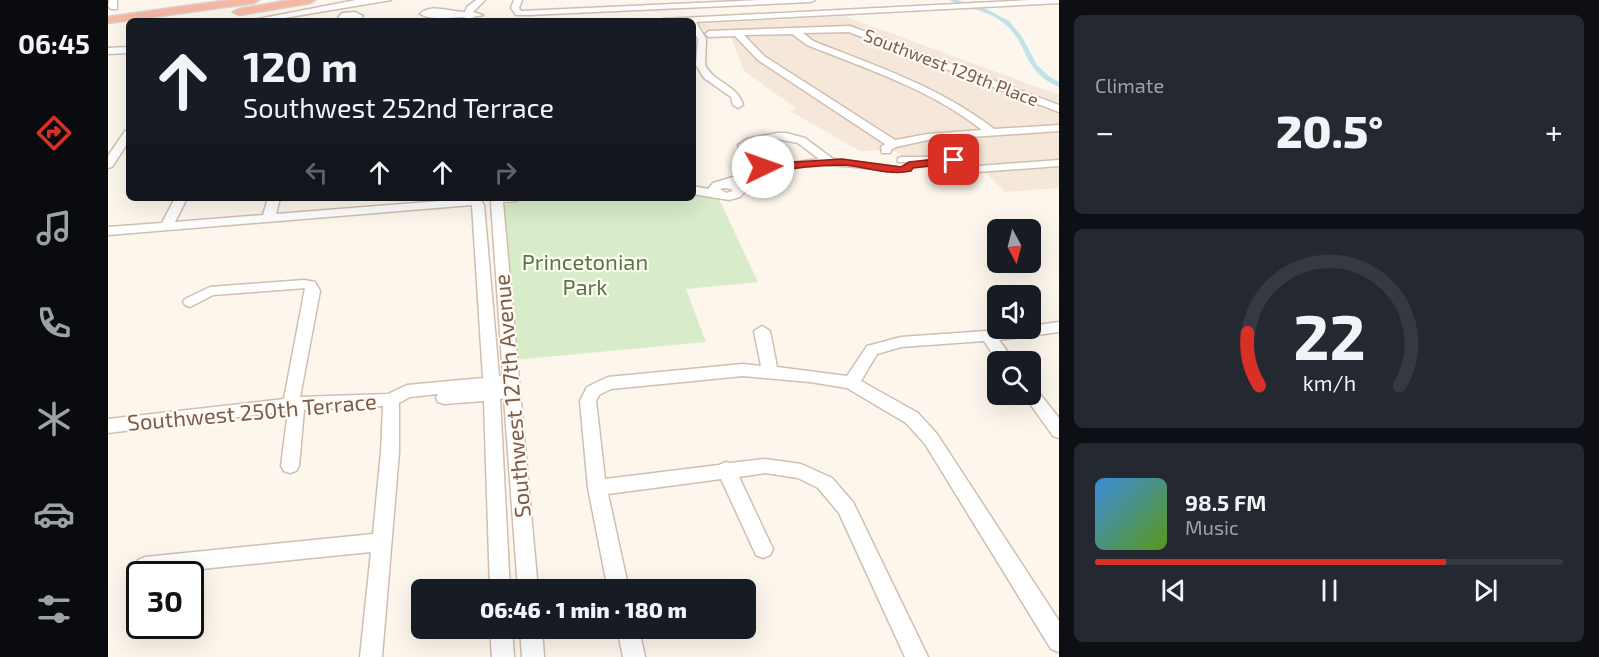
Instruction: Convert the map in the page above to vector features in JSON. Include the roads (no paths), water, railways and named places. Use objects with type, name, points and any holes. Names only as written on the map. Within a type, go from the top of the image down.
[{"type":"highway","points":[[108,20],[254,0]]},
{"type":"highway","points":[[195,18],[310,0]]},
{"type":"highway","points":[[108,30],[126,27]]},
{"type":"street","points":[[279,18],[369,0],[387,0]]},
{"type":"street","points":[[441,14],[480,18],[479,8],[482,0]]},
{"type":"street","points":[[468,18],[472,6],[482,0]]},
{"type":"street","points":[[518,0],[514,8],[519,13],[811,0]]},
{"type":"street","points":[[619,0],[628,18]]},
{"type":"street","points":[[1002,0],[1015,4]]},
{"type":"street","points":[[696,21],[1059,1]]},
{"type":"street","points":[[331,8],[337,15],[343,16]]},
{"type":"street","points":[[696,28],[701,36],[697,46],[702,69],[736,96],[738,105]]},
{"type":"street","name":"Southwest 129th Place","points":[[793,30],[843,28],[1059,109]]},
{"type":"street","points":[[709,34],[793,30],[810,43],[953,103],[992,133]]},
{"type":"street","points":[[737,33],[750,49],[766,62],[895,158]]},
{"type":"street","points":[[110,53],[126,50]]},
{"type":"street","points":[[895,158],[918,138],[1059,128]]},
{"type":"street","points":[[767,170],[746,153],[743,145],[788,135],[799,139],[830,162]]},
{"type":"street","points":[[108,165],[126,138]]},
{"type":"street","points":[[696,190],[725,189],[767,170],[830,162],[866,164],[895,158],[954,160],[967,167],[978,169],[1059,163]]},
{"type":"street","points":[[167,226],[180,201]]},
{"type":"street","points":[[268,218],[273,201]]},
{"type":"street","points":[[108,231],[476,201],[488,207],[496,201]]},
{"type":"street","name":"Southwest 127th Avenue","points":[[476,201],[492,388],[500,579]]},
{"type":"street","name":"Southwest 127th Avenue","points":[[497,201],[527,579]]},
{"type":"street","points":[[484,282],[502,280]]},
{"type":"street","points":[[190,302],[210,291],[310,285],[313,291],[292,398],[297,414],[290,466]]},
{"type":"street","points":[[1041,329],[1059,327]]},
{"type":"street","points":[[762,331],[770,372]]},
{"type":"street","points":[[851,383],[872,350],[901,342],[987,336]]},
{"type":"street","points":[[617,579],[597,488],[588,401],[593,391],[608,383],[742,370],[810,376],[851,383],[912,418],[931,439],[1059,641]]},
{"type":"street","name":"Southwest 250th Terrace","points":[[108,426],[293,404],[394,399],[408,401],[512,386]]},
{"type":"street","points":[[371,657],[394,399]]},
{"type":"street","points":[[1039,405],[1059,431]]},
{"type":"street","points":[[597,488],[765,466],[801,471],[825,483],[846,508],[917,657]]},
{"type":"street","points":[[726,470],[762,549]]},
{"type":"street","points":[[194,561],[381,542]]},
{"type":"street","points":[[502,639],[503,657]]},
{"type":"street","points":[[532,639],[533,657]]},
{"type":"street","points":[[630,639],[634,657]]},
{"type":"waterway","points":[[952,0],[984,10],[1007,22],[1019,37],[1034,66],[1059,85]]},
{"type":"park label","name":"Princetonian Park","points":[[585,274]]}]
